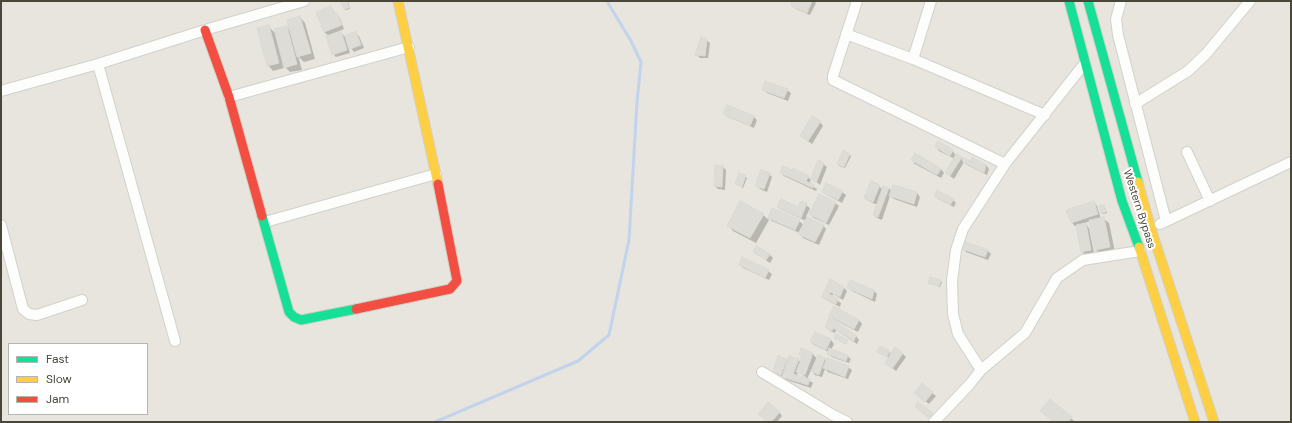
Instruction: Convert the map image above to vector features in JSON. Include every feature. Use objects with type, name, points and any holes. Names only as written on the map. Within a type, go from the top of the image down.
[{"type":"main road","points":[[205,30],[229,97],[289,312],[294,318],[301,320],[450,289],[457,281],[436,174],[398,1]]},
{"type":"main road","name":"Western Bypass","points":[[1069,1],[1122,201],[1140,251],[1195,422]]},
{"type":"main road","name":"Western Bypass","points":[[1088,1],[1151,229],[1214,422]]},
{"type":"street","points":[[1,91],[98,64],[205,30],[304,1]]},
{"type":"street","points":[[857,1],[833,80],[1005,164]]},
{"type":"street","points":[[913,59],[931,1]]},
{"type":"street","points":[[1121,1],[1116,19],[1118,35],[1166,221]]},
{"type":"street","points":[[1135,104],[1188,71],[1206,54],[1250,1]]},
{"type":"street","points":[[846,34],[913,59],[1045,115]]},
{"type":"street","points":[[229,97],[409,47]]},
{"type":"street","points":[[981,370],[958,334],[952,314],[952,281],[956,250],[963,229],[1005,164],[1085,63]]},
{"type":"street","points":[[98,64],[175,341]]},
{"type":"street","points":[[1187,152],[1210,201]]},
{"type":"street","points":[[1151,229],[1291,162]]},
{"type":"street","points":[[265,222],[436,174]]},
{"type":"street","points":[[1,225],[23,309],[29,314],[37,315],[82,300]]},
{"type":"street","points":[[934,422],[981,370],[1025,332],[1057,278],[1083,260],[1140,251]]},
{"type":"street","points":[[762,372],[847,422]]},
{"type":"shaded area","points":[[1,1],[1291,1],[1291,422],[1,422]]},
{"type":"building","points":[[341,1],[347,1],[349,8],[344,9]]},
{"type":"building","points":[[793,1],[812,1],[807,13],[791,6]]},
{"type":"building","points":[[331,6],[334,14],[337,13],[342,25],[324,32],[316,12]]},
{"type":"building","points":[[300,16],[311,53],[297,57],[287,20]]},
{"type":"building","points":[[269,25],[279,63],[267,66],[257,28]]},
{"type":"building","points":[[287,26],[297,64],[284,68],[274,29]]},
{"type":"building","points":[[341,31],[347,50],[332,55],[326,36]]},
{"type":"building","points":[[356,31],[361,45],[350,49],[345,36]]},
{"type":"building","points":[[701,37],[707,39],[705,56],[695,55]]},
{"type":"building","points":[[765,81],[788,89],[784,98],[762,90]]},
{"type":"building","points":[[727,105],[754,116],[750,126],[723,114]]},
{"type":"building","points":[[812,116],[821,121],[808,141],[800,136]]},
{"type":"building","points":[[938,141],[953,150],[950,156],[935,147]]},
{"type":"building","points":[[843,150],[850,154],[844,167],[837,164]]},
{"type":"building","points":[[915,153],[941,169],[937,175],[911,160]]},
{"type":"building","points":[[956,154],[962,157],[950,176],[945,173]]},
{"type":"building","points":[[962,157],[971,161],[972,157],[986,165],[984,173],[963,162]]},
{"type":"building","points":[[818,160],[824,163],[816,183],[811,178]]},
{"type":"building","points":[[715,165],[723,166],[722,187],[714,186]]},
{"type":"building","points":[[783,166],[792,170],[793,168],[809,176],[806,181],[814,185],[813,188],[780,173]]},
{"type":"building","points":[[761,170],[770,173],[764,189],[755,186]]},
{"type":"building","points":[[739,173],[746,175],[742,187],[735,184]]},
{"type":"building","points":[[871,181],[880,185],[873,202],[864,198]]},
{"type":"building","points":[[826,183],[843,191],[838,200],[822,192]]},
{"type":"building","points":[[893,185],[917,192],[914,204],[889,196]]},
{"type":"building","points":[[883,186],[889,188],[878,217],[873,215]]},
{"type":"building","points":[[937,190],[954,199],[950,205],[934,196]]},
{"type":"building","points":[[819,194],[836,202],[826,223],[809,214]]},
{"type":"building","points":[[781,199],[798,207],[801,201],[807,203],[801,218],[777,207]]},
{"type":"building","points":[[740,201],[764,214],[750,238],[727,226]]},
{"type":"building","points":[[1094,201],[1098,214],[1071,223],[1066,210]]},
{"type":"building","points":[[1104,205],[1106,212],[1101,213],[1099,206]]},
{"type":"building","points":[[772,208],[800,220],[795,230],[768,218]]},
{"type":"building","points":[[807,217],[824,225],[815,242],[798,234]]},
{"type":"building","points":[[1104,217],[1110,247],[1095,250],[1089,220]]},
{"type":"building","points":[[1086,223],[1091,250],[1081,252],[1076,225]]},
{"type":"building","points":[[964,241],[988,250],[985,257],[962,249]]},
{"type":"building","points":[[756,246],[770,254],[766,260],[753,252]]},
{"type":"building","points":[[742,257],[769,270],[765,278],[739,265]]},
{"type":"building","points":[[930,277],[941,280],[939,286],[928,283]]},
{"type":"building","points":[[830,279],[844,287],[840,297],[830,292],[829,294],[838,299],[836,304],[822,297]]},
{"type":"building","points":[[850,280],[874,290],[872,299],[847,288]]},
{"type":"building","points":[[834,306],[859,320],[854,329],[829,316]]},
{"type":"building","points":[[829,318],[856,335],[854,341],[833,328],[832,331],[825,327]]},
{"type":"building","points":[[815,332],[831,339],[826,350],[810,342]]},
{"type":"building","points":[[836,334],[848,340],[846,344],[834,338]]},
{"type":"building","points":[[880,346],[890,351],[887,357],[877,352]]},
{"type":"building","points":[[895,347],[903,353],[892,369],[885,363]]},
{"type":"building","points":[[801,348],[813,353],[805,375],[796,372],[802,357],[799,355]]},
{"type":"building","points":[[829,348],[848,355],[846,361],[827,354]]},
{"type":"building","points":[[818,355],[825,358],[819,375],[811,371]]},
{"type":"building","points":[[778,356],[787,359],[781,375],[773,371]]},
{"type":"building","points":[[789,356],[799,359],[793,374],[810,379],[808,385],[782,377]]},
{"type":"building","points":[[827,358],[849,366],[845,377],[823,368]]},
{"type":"building","points":[[922,383],[933,392],[925,402],[914,393]]},
{"type":"building","points":[[1050,399],[1072,417],[1068,422],[1054,422],[1040,411]]},
{"type":"building","points":[[768,402],[780,412],[771,422],[768,422],[758,414]]},
{"type":"building","points":[[918,402],[933,413],[929,418],[915,407]]},
{"type":"waterway","points":[[435,422],[578,361],[609,335],[629,240],[637,102],[641,62],[608,1]]},
{"type":"traffic: fast","points":[[1069,1],[1122,201],[1139,247]]},
{"type":"traffic: fast","points":[[1088,1],[1138,182]]},
{"type":"traffic: fast","points":[[262,216],[289,312],[294,317],[301,320],[356,309]]},
{"type":"traffic: slow","points":[[398,1],[438,184]]},
{"type":"traffic: slow","points":[[1138,182],[1151,229],[1214,422]]},
{"type":"traffic: slow","points":[[1139,247],[1195,422]]},
{"type":"traffic: jam","points":[[205,30],[229,97],[262,216]]},
{"type":"traffic: jam","points":[[356,309],[450,289],[457,281],[438,184]]}]
